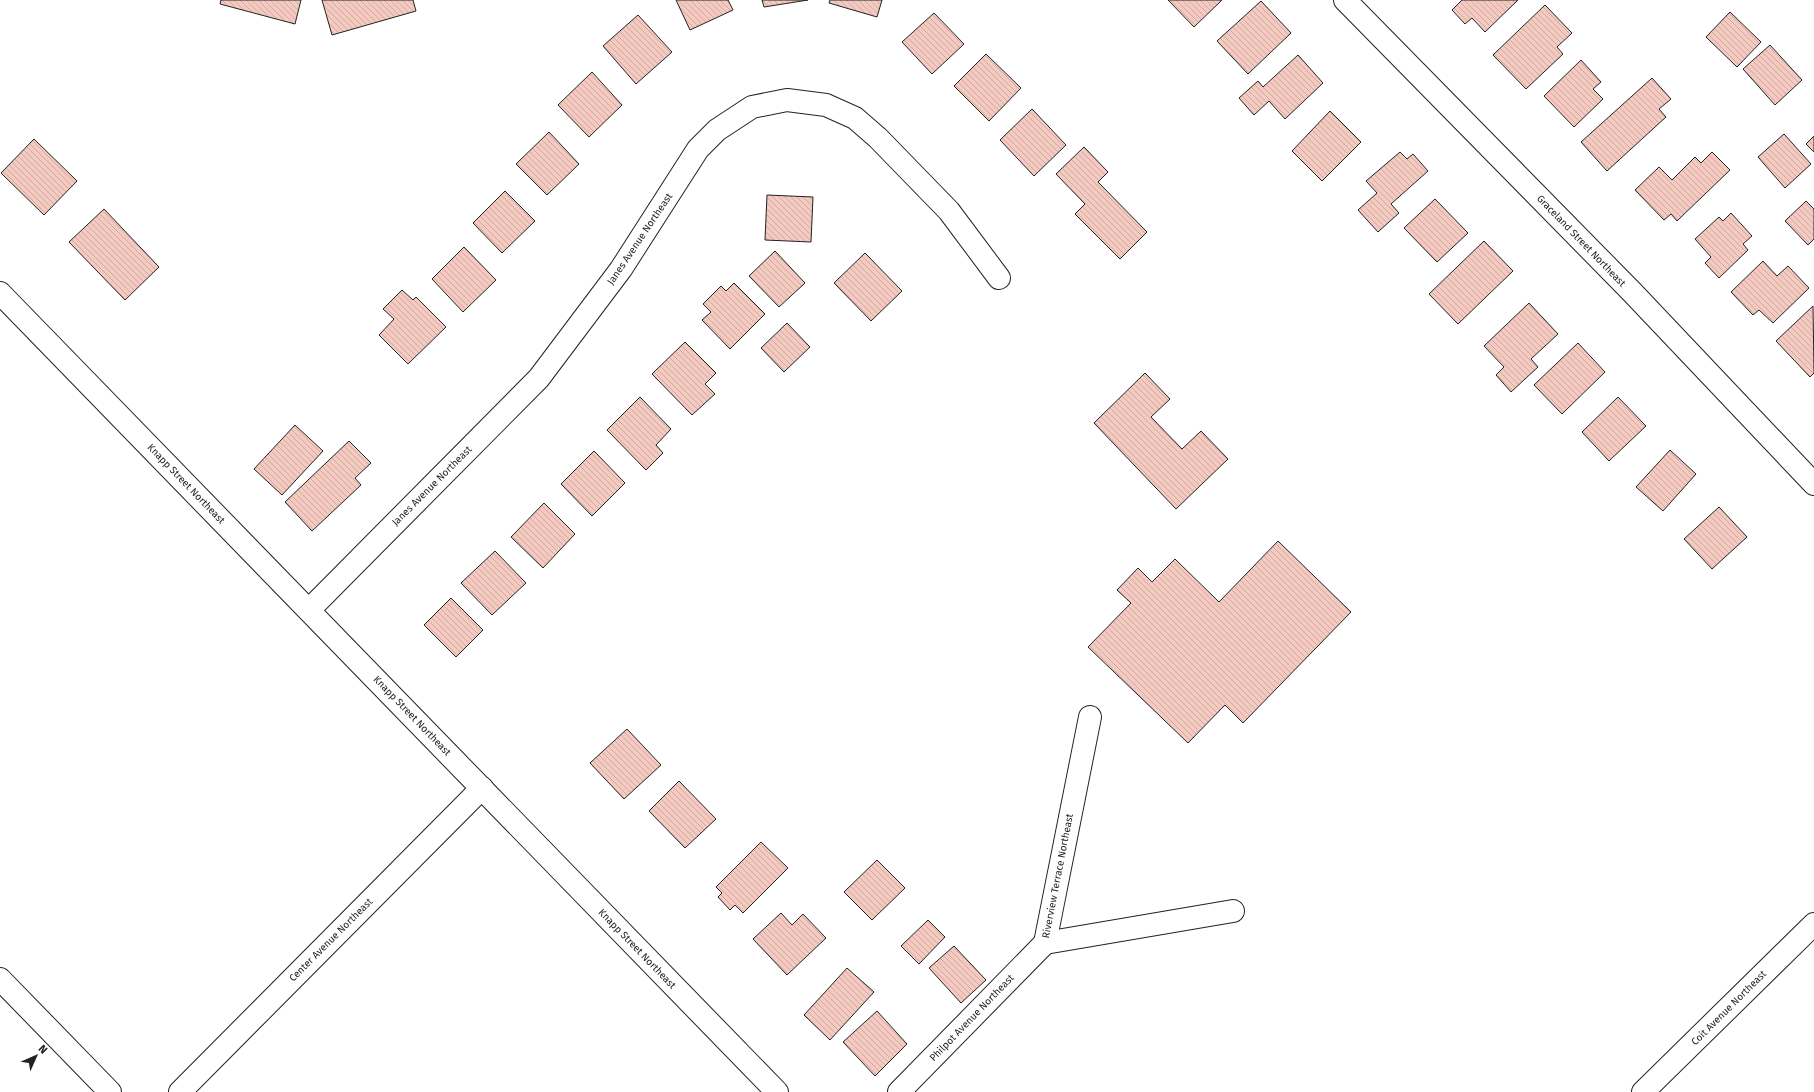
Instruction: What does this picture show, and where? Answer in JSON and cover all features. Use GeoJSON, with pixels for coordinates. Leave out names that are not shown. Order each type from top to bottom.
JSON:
{"type":"FeatureCollection","features":[{"type":"Feature","properties":{"kind":"street","name":"Graceland Street Northeast"},"geometry":{"type":"LineString","coordinates":[[1345,0],[1632,292],[1814,484]]}},
{"type":"Feature","properties":{"kind":"street","name":"Janes Avenue Northeast"},"geometry":{"type":"LineString","coordinates":[[309,610],[538,378],[622,269],[698,149],[717,130],[752,107],[787,100],[826,105],[855,118],[878,138],[949,211],[999,278]]}},
{"type":"Feature","properties":{"kind":"street","name":"Knapp Street Northeast"},"geometry":{"type":"LineString","coordinates":[[0,293],[777,1092]]}},
{"type":"Feature","properties":{"kind":"street","name":"Riverview Terrace Northeast"},"geometry":{"type":"LineString","coordinates":[[1090,717],[1045,943],[1233,911]]}},
{"type":"Feature","properties":{"kind":"street","name":"Center Avenue Northeast"},"geometry":{"type":"LineString","coordinates":[[180,1092],[482,788]]}},
{"type":"Feature","properties":{"kind":"street","name":"Coit Avenue Northeast"},"geometry":{"type":"LineString","coordinates":[[1643,1092],[1814,924]]}},
{"type":"Feature","properties":{"kind":"street","name":"Philpot Avenue Northeast"},"geometry":{"type":"LineString","coordinates":[[899,1092],[1045,943]]}},
{"type":"Feature","properties":{"kind":"street"},"geometry":{"type":"LineString","coordinates":[[0,979],[110,1092]]}},
{"type":"Feature","properties":{"kind":"building"},"geometry":{"type":"Polygon","coordinates":[[[221,0],[301,0],[295,24],[220,4],[221,0]]]}},
{"type":"Feature","properties":{"kind":"building"},"geometry":{"type":"Polygon","coordinates":[[[322,0],[413,0],[416,11],[332,35],[322,0]]]}},
{"type":"Feature","properties":{"kind":"building"},"geometry":{"type":"Polygon","coordinates":[[[676,0],[728,0],[733,10],[690,30],[676,0]]]}},
{"type":"Feature","properties":{"kind":"building"},"geometry":{"type":"Polygon","coordinates":[[[762,0],[808,0],[764,7],[762,0]]]}},
{"type":"Feature","properties":{"kind":"building"},"geometry":{"type":"Polygon","coordinates":[[[830,0],[882,0],[877,17],[829,3],[830,0]]]}},
{"type":"Feature","properties":{"kind":"building"},"geometry":{"type":"Polygon","coordinates":[[[1168,0],[1222,0],[1194,27],[1168,0]]]}},
{"type":"Feature","properties":{"kind":"building"},"geometry":{"type":"Polygon","coordinates":[[[1462,0],[1518,0],[1485,32],[1472,18],[1465,24],[1452,10],[1462,0]]]}},
{"type":"Feature","properties":{"kind":"building"},"geometry":{"type":"Polygon","coordinates":[[[1261,1],[1291,33],[1248,74],[1217,41],[1261,1]]]}},
{"type":"Feature","properties":{"kind":"building"},"geometry":{"type":"Polygon","coordinates":[[[1545,5],[1572,33],[1557,47],[1563,54],[1526,89],[1493,55],[1545,5]]]}},
{"type":"Feature","properties":{"kind":"building"},"geometry":{"type":"Polygon","coordinates":[[[1730,12],[1761,42],[1737,67],[1706,37],[1730,12]]]}},
{"type":"Feature","properties":{"kind":"building"},"geometry":{"type":"Polygon","coordinates":[[[934,13],[964,44],[932,74],[902,42],[934,13]]]}},
{"type":"Feature","properties":{"kind":"building"},"geometry":{"type":"Polygon","coordinates":[[[638,15],[672,52],[636,84],[603,46],[638,15]]]}},
{"type":"Feature","properties":{"kind":"building"},"geometry":{"type":"Polygon","coordinates":[[[1770,45],[1802,80],[1775,105],[1743,69],[1770,45]]]}},
{"type":"Feature","properties":{"kind":"building"},"geometry":{"type":"Polygon","coordinates":[[[986,54],[1021,88],[989,121],[954,86],[986,54]]]}},
{"type":"Feature","properties":{"kind":"building"},"geometry":{"type":"Polygon","coordinates":[[[1298,55],[1323,83],[1285,119],[1269,101],[1254,115],[1239,98],[1258,81],[1263,87],[1298,55]]]}},
{"type":"Feature","properties":{"kind":"building"},"geometry":{"type":"Polygon","coordinates":[[[1581,60],[1601,82],[1593,89],[1603,99],[1574,127],[1544,96],[1581,60]]]}},
{"type":"Feature","properties":{"kind":"building"},"geometry":{"type":"Polygon","coordinates":[[[592,72],[622,105],[589,137],[558,105],[592,72]]]}},
{"type":"Feature","properties":{"kind":"building"},"geometry":{"type":"Polygon","coordinates":[[[1652,78],[1671,99],[1659,109],[1666,117],[1607,171],[1581,142],[1652,78]]]}},
{"type":"Feature","properties":{"kind":"building"},"geometry":{"type":"Polygon","coordinates":[[[1032,109],[1066,145],[1034,176],[1000,140],[1032,109]]]}},
{"type":"Feature","properties":{"kind":"building"},"geometry":{"type":"Polygon","coordinates":[[[1330,111],[1361,142],[1322,181],[1292,151],[1330,111]]]}},
{"type":"Feature","properties":{"kind":"building"},"geometry":{"type":"Polygon","coordinates":[[[549,132],[579,164],[547,195],[516,164],[549,132]]]}},
{"type":"Feature","properties":{"kind":"building"},"geometry":{"type":"Polygon","coordinates":[[[1784,134],[1811,164],[1785,188],[1758,157],[1784,134]]]}},
{"type":"Feature","properties":{"kind":"building"},"geometry":{"type":"Polygon","coordinates":[[[1814,136],[1814,152],[1806,144],[1814,136]]]}},
{"type":"Feature","properties":{"kind":"building"},"geometry":{"type":"Polygon","coordinates":[[[34,139],[77,181],[44,215],[1,173],[34,139]]]}},
{"type":"Feature","properties":{"kind":"building"},"geometry":{"type":"Polygon","coordinates":[[[1084,147],[1108,172],[1098,182],[1147,232],[1120,259],[1075,214],[1085,204],[1056,174],[1084,147]]]}},
{"type":"Feature","properties":{"kind":"building"},"geometry":{"type":"Polygon","coordinates":[[[1400,152],[1407,159],[1413,154],[1428,171],[1391,204],[1399,213],[1378,232],[1358,210],[1377,193],[1366,181],[1400,152]]]}},
{"type":"Feature","properties":{"kind":"building"},"geometry":{"type":"Polygon","coordinates":[[[1712,152],[1730,170],[1677,221],[1671,214],[1664,220],[1635,190],[1659,167],[1672,180],[1695,157],[1701,163],[1712,152]]]}},
{"type":"Feature","properties":{"kind":"building"},"geometry":{"type":"Polygon","coordinates":[[[505,191],[535,221],[502,253],[473,223],[505,191]]]}},
{"type":"Feature","properties":{"kind":"building"},"geometry":{"type":"Polygon","coordinates":[[[767,195],[813,197],[811,242],[765,240],[767,195]]]}},
{"type":"Feature","properties":{"kind":"building"},"geometry":{"type":"Polygon","coordinates":[[[1435,199],[1468,233],[1437,262],[1404,228],[1435,199]]]}},
{"type":"Feature","properties":{"kind":"building"},"geometry":{"type":"Polygon","coordinates":[[[1806,201],[1814,209],[1814,239],[1808,245],[1785,221],[1806,201]]]}},
{"type":"Feature","properties":{"kind":"building"},"geometry":{"type":"Polygon","coordinates":[[[104,209],[159,267],[125,300],[69,242],[104,209]]]}},
{"type":"Feature","properties":{"kind":"building"},"geometry":{"type":"Polygon","coordinates":[[[1731,213],[1752,236],[1743,244],[1748,250],[1719,278],[1705,263],[1711,257],[1695,239],[1719,217],[1723,221],[1731,213]]]}},
{"type":"Feature","properties":{"kind":"building"},"geometry":{"type":"Polygon","coordinates":[[[1484,241],[1513,271],[1458,324],[1429,294],[1484,241]]]}},
{"type":"Feature","properties":{"kind":"building"},"geometry":{"type":"Polygon","coordinates":[[[464,247],[496,280],[463,312],[432,279],[464,247]]]}},
{"type":"Feature","properties":{"kind":"building"},"geometry":{"type":"Polygon","coordinates":[[[775,251],[805,283],[779,307],[749,276],[775,251]]]}},
{"type":"Feature","properties":{"kind":"building"},"geometry":{"type":"Polygon","coordinates":[[[865,253],[902,291],[871,321],[834,283],[865,253]]]}},
{"type":"Feature","properties":{"kind":"building"},"geometry":{"type":"Polygon","coordinates":[[[1763,261],[1777,276],[1788,266],[1809,288],[1773,323],[1759,310],[1753,315],[1731,292],[1763,261]]]}},
{"type":"Feature","properties":{"kind":"building"},"geometry":{"type":"Polygon","coordinates":[[[734,283],[765,314],[730,349],[702,320],[711,312],[703,304],[721,286],[726,291],[734,283]]]}},
{"type":"Feature","properties":{"kind":"building"},"geometry":{"type":"Polygon","coordinates":[[[402,290],[413,300],[416,297],[446,327],[408,364],[379,335],[394,319],[383,309],[402,290]]]}},
{"type":"Feature","properties":{"kind":"building"},"geometry":{"type":"Polygon","coordinates":[[[1529,303],[1558,334],[1531,359],[1538,367],[1511,392],[1496,375],[1504,367],[1484,346],[1529,303]]]}},
{"type":"Feature","properties":{"kind":"building"},"geometry":{"type":"Polygon","coordinates":[[[1813,306],[1814,373],[1810,377],[1776,341],[1813,306]]]}},
{"type":"Feature","properties":{"kind":"building"},"geometry":{"type":"Polygon","coordinates":[[[787,323],[810,347],[784,372],[761,348],[787,323]]]}},
{"type":"Feature","properties":{"kind":"building"},"geometry":{"type":"Polygon","coordinates":[[[685,342],[716,373],[705,384],[715,394],[692,415],[652,374],[685,342]]]}},
{"type":"Feature","properties":{"kind":"building"},"geometry":{"type":"Polygon","coordinates":[[[1578,343],[1605,372],[1562,414],[1534,385],[1578,343]]]}},
{"type":"Feature","properties":{"kind":"building"},"geometry":{"type":"Polygon","coordinates":[[[1145,373],[1170,399],[1151,417],[1182,449],[1201,431],[1228,459],[1176,509],[1094,423],[1145,373]]]}},
{"type":"Feature","properties":{"kind":"building"},"geometry":{"type":"Polygon","coordinates":[[[640,397],[671,429],[656,445],[663,453],[646,470],[607,430],[640,397]]]}},
{"type":"Feature","properties":{"kind":"building"},"geometry":{"type":"Polygon","coordinates":[[[1618,397],[1646,426],[1609,461],[1582,432],[1618,397]]]}},
{"type":"Feature","properties":{"kind":"building"},"geometry":{"type":"Polygon","coordinates":[[[295,425],[323,451],[282,495],[254,469],[295,425]]]}},
{"type":"Feature","properties":{"kind":"building"},"geometry":{"type":"Polygon","coordinates":[[[349,441],[371,463],[355,478],[361,485],[312,531],[285,502],[349,441]]]}},
{"type":"Feature","properties":{"kind":"building"},"geometry":{"type":"Polygon","coordinates":[[[1670,450],[1696,474],[1663,511],[1636,487],[1670,450]]]}},
{"type":"Feature","properties":{"kind":"building"},"geometry":{"type":"Polygon","coordinates":[[[594,451],[625,483],[592,516],[561,484],[594,451]]]}},
{"type":"Feature","properties":{"kind":"building"},"geometry":{"type":"Polygon","coordinates":[[[544,503],[575,534],[543,568],[511,537],[544,503]]]}},
{"type":"Feature","properties":{"kind":"building"},"geometry":{"type":"Polygon","coordinates":[[[1719,507],[1747,537],[1712,569],[1684,539],[1719,507]]]}},
{"type":"Feature","properties":{"kind":"building"},"geometry":{"type":"Polygon","coordinates":[[[1278,541],[1351,612],[1243,723],[1225,705],[1188,743],[1088,647],[1131,603],[1117,590],[1138,568],[1152,582],[1175,559],[1219,602],[1278,541]]]}},
{"type":"Feature","properties":{"kind":"building"},"geometry":{"type":"Polygon","coordinates":[[[495,551],[526,583],[492,615],[461,583],[495,551]]]}},
{"type":"Feature","properties":{"kind":"building"},"geometry":{"type":"Polygon","coordinates":[[[451,598],[483,630],[456,657],[424,625],[451,598]]]}},
{"type":"Feature","properties":{"kind":"building"},"geometry":{"type":"Polygon","coordinates":[[[627,729],[661,765],[624,799],[590,763],[627,729]]]}},
{"type":"Feature","properties":{"kind":"building"},"geometry":{"type":"Polygon","coordinates":[[[679,781],[716,819],[685,848],[649,811],[679,781]]]}},
{"type":"Feature","properties":{"kind":"building"},"geometry":{"type":"Polygon","coordinates":[[[761,842],[788,868],[743,913],[735,905],[730,910],[718,897],[722,893],[716,887],[761,842]]]}},
{"type":"Feature","properties":{"kind":"building"},"geometry":{"type":"Polygon","coordinates":[[[877,860],[905,888],[872,920],[844,892],[877,860]]]}},
{"type":"Feature","properties":{"kind":"building"},"geometry":{"type":"Polygon","coordinates":[[[781,913],[792,925],[803,914],[826,938],[787,975],[753,939],[781,913]]]}},
{"type":"Feature","properties":{"kind":"building"},"geometry":{"type":"Polygon","coordinates":[[[928,920],[945,937],[919,964],[901,946],[928,920]]]}},
{"type":"Feature","properties":{"kind":"building"},"geometry":{"type":"Polygon","coordinates":[[[954,946],[986,980],[961,1003],[929,968],[954,946]]]}},
{"type":"Feature","properties":{"kind":"building"},"geometry":{"type":"Polygon","coordinates":[[[847,968],[874,992],[830,1040],[804,1015],[847,968]]]}},
{"type":"Feature","properties":{"kind":"building"},"geometry":{"type":"Polygon","coordinates":[[[877,1011],[907,1044],[875,1076],[843,1042],[877,1011]]]}}]}
